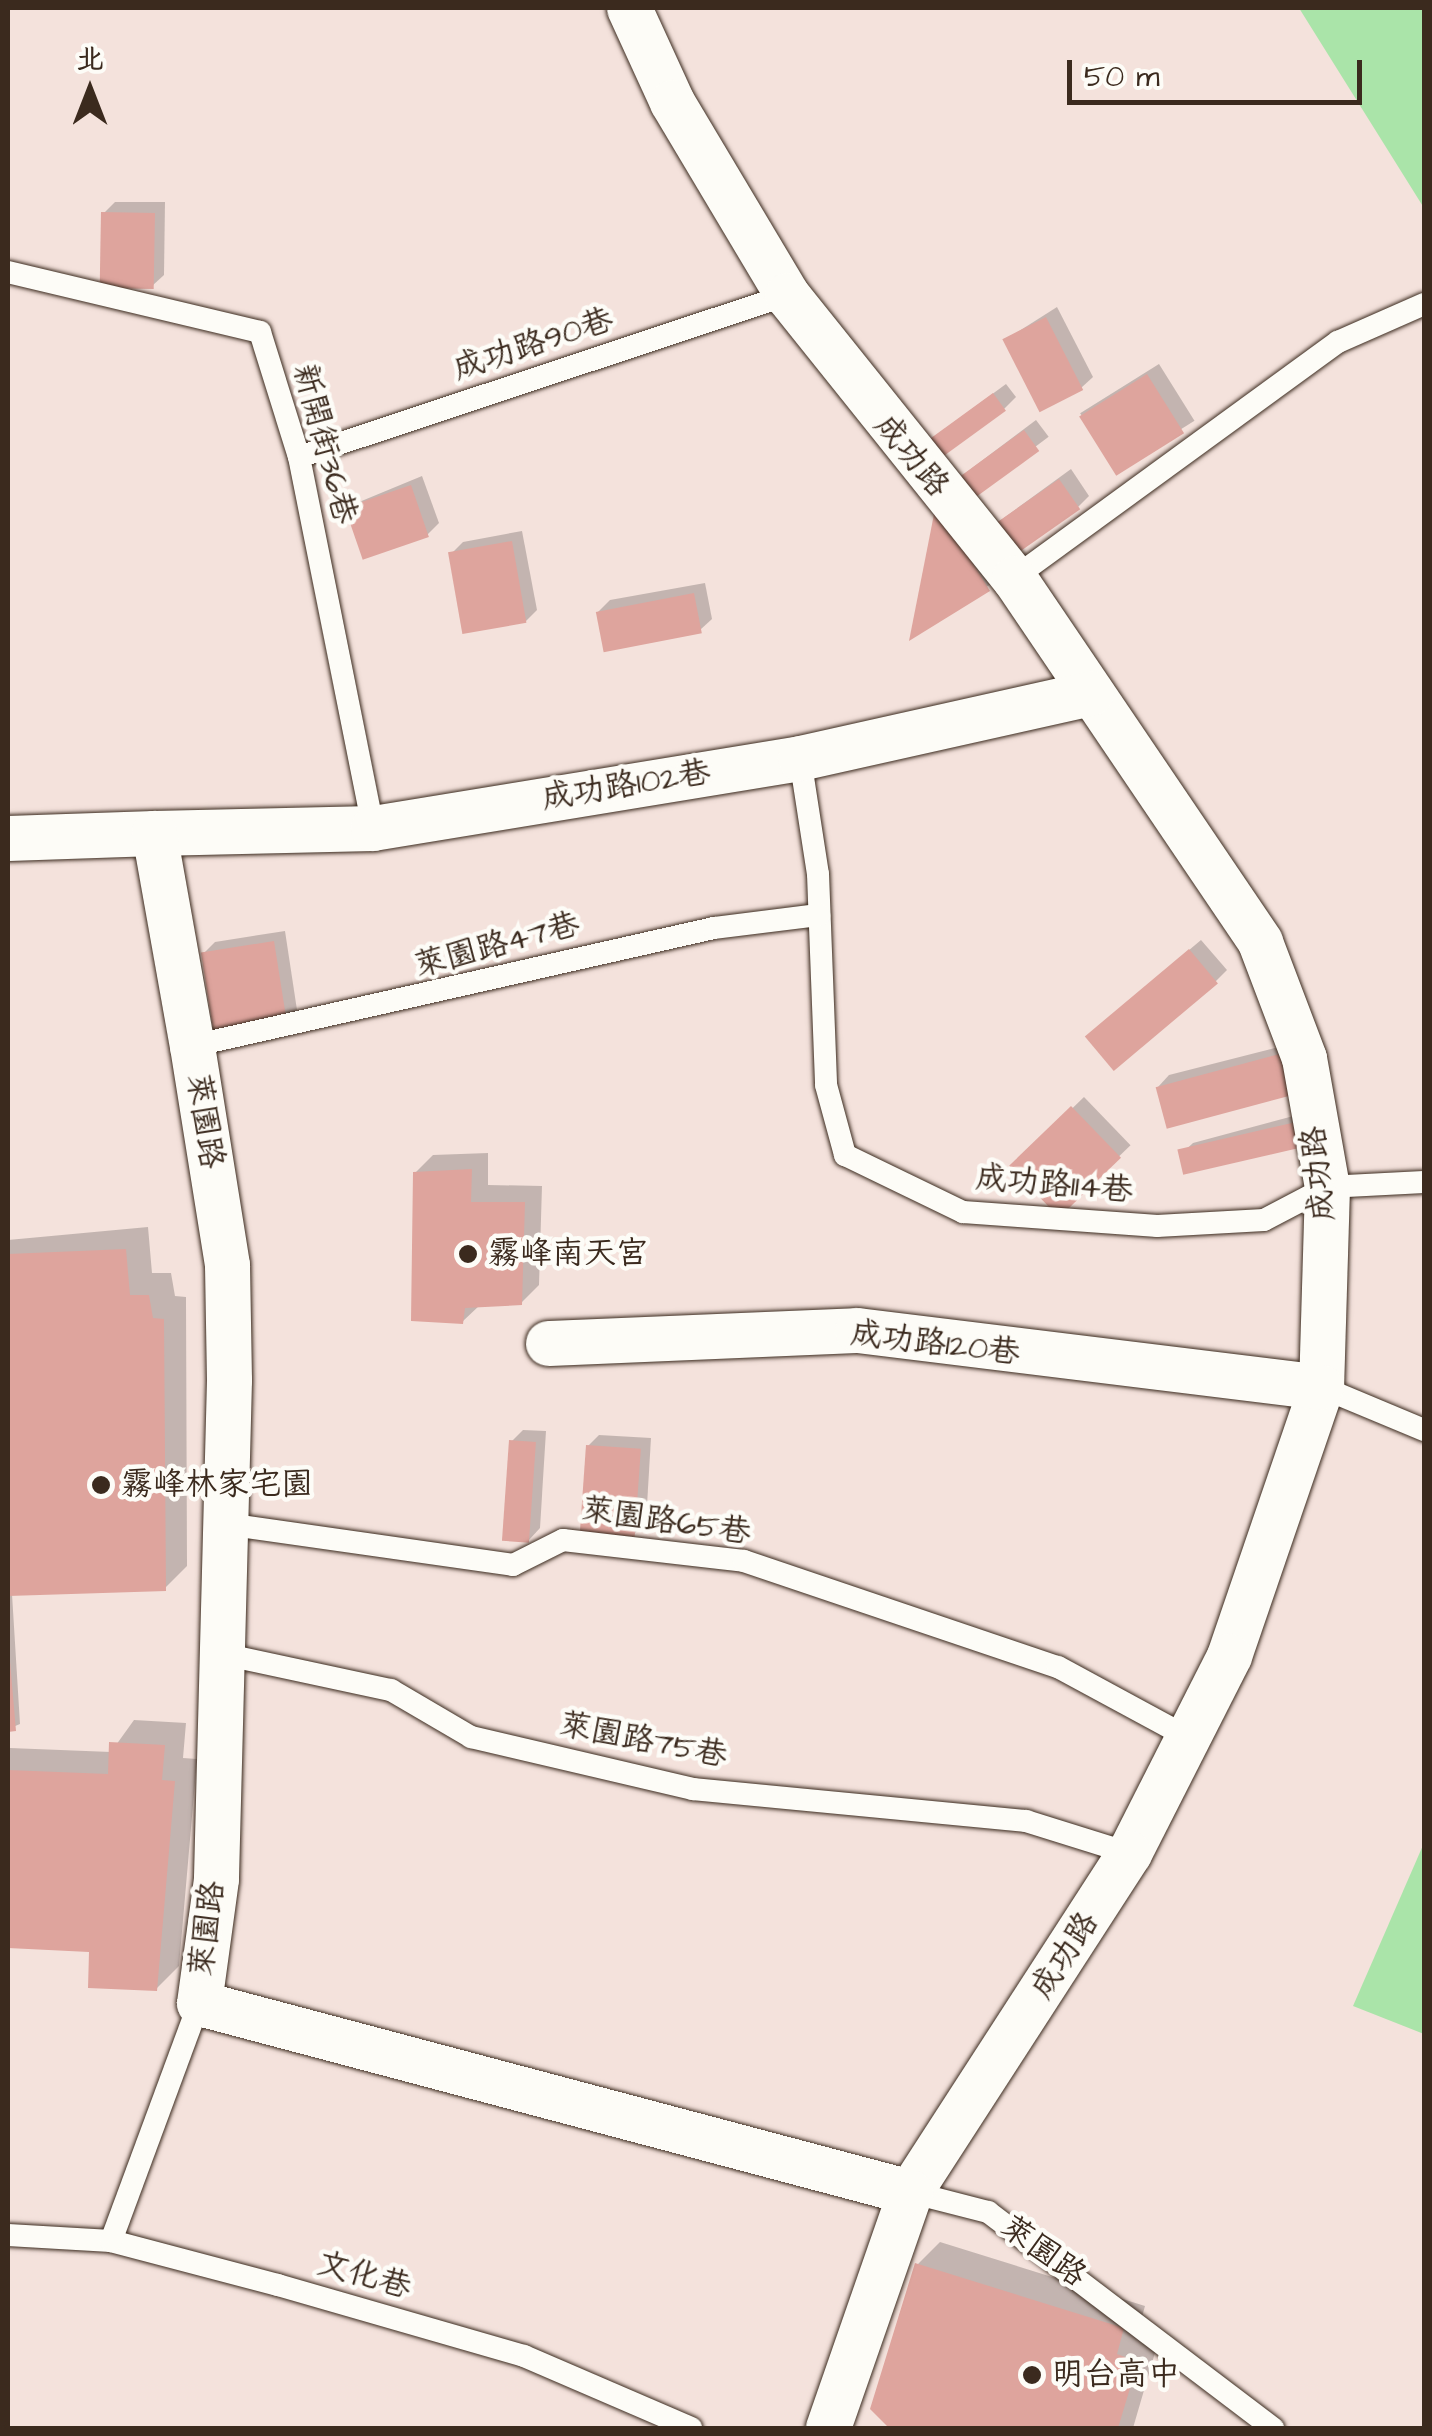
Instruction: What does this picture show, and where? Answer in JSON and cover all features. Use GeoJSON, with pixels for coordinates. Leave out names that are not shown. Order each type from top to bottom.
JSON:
{"type":"FeatureCollection","features":[{"type":"Feature","properties":{"kind":"street","name":"成功路"},"geometry":{"type":"LineString","coordinates":[[629,8],[672,102],[787,295],[1014,578],[1260,942],[1304,1058],[1327,1186],[1321,1387],[1192,1740],[1128,1853],[910,2192],[828,2428]]}},
{"type":"Feature","properties":{"kind":"street","name":"成功路102巷"},"geometry":{"type":"LineString","coordinates":[[154,833],[373,828],[800,758],[1091,693]]}},
{"type":"Feature","properties":{"kind":"street"},"geometry":{"type":"LineString","coordinates":[[8,838],[154,833]]}},
{"type":"Feature","properties":{"kind":"street","name":"萊園路"},"geometry":{"type":"LineString","coordinates":[[154,833],[227,1264],[226,1524],[218,1653],[216,1879],[199,2003],[910,2192]]}},
{"type":"Feature","properties":{"kind":"street","name":"成功路120巷"},"geometry":{"type":"LineString","coordinates":[[548,1343],[857,1330],[1321,1387]]}},
{"type":"Feature","properties":{"kind":"lane","name":"新開街36巷"},"geometry":{"type":"LineString","coordinates":[[8,272],[260,332],[299,457],[373,828]]}},
{"type":"Feature","properties":{"kind":"lane","name":"成功路90巷"},"geometry":{"type":"LineString","coordinates":[[299,457],[787,295]]}},
{"type":"Feature","properties":{"kind":"lane"},"geometry":{"type":"LineString","coordinates":[[1014,578],[1338,342],[1424,304]]}},
{"type":"Feature","properties":{"kind":"lane","name":"成功路114巷"},"geometry":{"type":"LineString","coordinates":[[800,758],[820,915],[826,1085],[845,1154],[907,1192],[963,1212],[1158,1226],[1264,1220],[1327,1186],[1424,1182]]}},
{"type":"Feature","properties":{"kind":"lane","name":"萊園路47巷"},"geometry":{"type":"LineString","coordinates":[[192,1046],[714,928],[820,915]]}},
{"type":"Feature","properties":{"kind":"lane"},"geometry":{"type":"LineString","coordinates":[[1321,1387],[1424,1430]]}},
{"type":"Feature","properties":{"kind":"lane","name":"萊園路65巷"},"geometry":{"type":"LineString","coordinates":[[226,1524],[514,1565],[563,1540],[744,1561],[1058,1667],[1192,1740]]}},
{"type":"Feature","properties":{"kind":"lane","name":"萊園路75巷"},"geometry":{"type":"LineString","coordinates":[[218,1653],[391,1690],[471,1737],[692,1789],[1026,1821],[1128,1853]]}},
{"type":"Feature","properties":{"kind":"lane"},"geometry":{"type":"LineString","coordinates":[[110,2241],[199,2003]]}},
{"type":"Feature","properties":{"kind":"lane","name":"萊園路"},"geometry":{"type":"LineString","coordinates":[[910,2192],[988,2212],[1274,2428]]}},
{"type":"Feature","properties":{"kind":"lane","name":"文化巷"},"geometry":{"type":"LineString","coordinates":[[8,2235],[110,2241],[524,2356],[690,2428]]}},
{"type":"Feature","properties":{"kind":"green space"},"geometry":{"type":"Polygon","coordinates":[[[1299,8],[1424,8],[1424,208],[1299,8]]]}},
{"type":"Feature","properties":{"kind":"green space"},"geometry":{"type":"Polygon","coordinates":[[[1424,1843],[1424,2034],[1353,2006],[1424,1843]]]}},
{"type":"Feature","properties":{"kind":"building"},"geometry":{"type":"Polygon","coordinates":[[[101,212],[155,213],[154,289],[100,288],[101,212]]]}},
{"type":"Feature","properties":{"kind":"building"},"geometry":{"type":"Polygon","coordinates":[[[1046,317],[1083,390],[1040,412],[1002,339],[1046,317]]]}},
{"type":"Feature","properties":{"kind":"building"},"geometry":{"type":"Polygon","coordinates":[[[1147,374],[1184,433],[1116,476],[1079,416],[1147,374]]]}},
{"type":"Feature","properties":{"kind":"building"},"geometry":{"type":"Polygon","coordinates":[[[993,393],[1006,411],[935,463],[922,445],[993,393]]]}},
{"type":"Feature","properties":{"kind":"building"},"geometry":{"type":"Polygon","coordinates":[[[1024,430],[1039,451],[966,505],[950,483],[1024,430]]]}},
{"type":"Feature","properties":{"kind":"building"},"geometry":{"type":"Polygon","coordinates":[[[1059,479],[1080,509],[1005,562],[984,532],[1059,479]]]}},
{"type":"Feature","properties":{"kind":"building"},"geometry":{"type":"Polygon","coordinates":[[[411,485],[429,537],[363,560],[345,508],[411,485]]]}},
{"type":"Feature","properties":{"kind":"building"},"geometry":{"type":"Polygon","coordinates":[[[936,504],[990,591],[909,641],[936,504]]]}},
{"type":"Feature","properties":{"kind":"building"},"geometry":{"type":"Polygon","coordinates":[[[512,541],[526,623],[462,634],[448,552],[512,541]]]}},
{"type":"Feature","properties":{"kind":"building"},"geometry":{"type":"Polygon","coordinates":[[[694,593],[702,633],[604,652],[596,612],[694,593]]]}},
{"type":"Feature","properties":{"kind":"building"},"geometry":{"type":"Polygon","coordinates":[[[274,941],[287,1024],[214,1036],[201,953],[274,941]]]}},
{"type":"Feature","properties":{"kind":"building"},"geometry":{"type":"Polygon","coordinates":[[[1189,949],[1218,983],[1114,1071],[1085,1036],[1189,949]]]}},
{"type":"Feature","properties":{"kind":"building"},"geometry":{"type":"Polygon","coordinates":[[[1287,1052],[1298,1094],[1167,1129],[1156,1087],[1287,1052]]]}},
{"type":"Feature","properties":{"kind":"building"},"geometry":{"type":"Polygon","coordinates":[[[1071,1106],[1121,1158],[1059,1218],[1009,1166],[1071,1106]]]}},
{"type":"Feature","properties":{"kind":"building"},"geometry":{"type":"Polygon","coordinates":[[[1305,1120],[1311,1145],[1183,1175],[1177,1149],[1305,1120]]]}},
{"type":"Feature","properties":{"kind":"building","name":"霧峰南天宮"},"geometry":{"type":"Polygon","coordinates":[[[472,1169],[471,1202],[525,1202],[522,1305],[465,1308],[463,1324],[411,1321],[413,1172],[472,1169]]]}},
{"type":"Feature","properties":{"kind":"building"},"geometry":{"type":"Polygon","coordinates":[[[126,1249],[130,1295],[149,1295],[153,1318],[164,1319],[166,1591],[8,1596],[8,1254],[126,1249]]]}},
{"type":"Feature","properties":{"kind":"building"},"geometry":{"type":"Polygon","coordinates":[[[509,1440],[536,1442],[529,1543],[502,1541],[509,1440]]]}},
{"type":"Feature","properties":{"kind":"building"},"geometry":{"type":"Polygon","coordinates":[[[586,1445],[641,1449],[635,1537],[580,1533],[586,1445]]]}},
{"type":"Feature","properties":{"kind":"building"},"geometry":{"type":"Polygon","coordinates":[[[8,1638],[16,1731],[8,1732],[8,1638]]]}},
{"type":"Feature","properties":{"kind":"building"},"geometry":{"type":"Polygon","coordinates":[[[109,1742],[165,1745],[162,1780],[175,1781],[157,1991],[88,1988],[89,1952],[8,1948],[8,1770],[108,1774],[109,1742]]]}},
{"type":"Feature","properties":{"kind":"building","name":"明台高中"},"geometry":{"type":"Polygon","coordinates":[[[915,2263],[1124,2328],[1117,2354],[1138,2362],[1118,2428],[889,2428],[870,2409],[915,2263]]]}},
{"type":"Feature","properties":{"kind":"place","name":"霧峰南天宮"},"geometry":{"type":"Point","coordinates":[468,1254]}},
{"type":"Feature","properties":{"kind":"place","name":"霧峰林家宅園"},"geometry":{"type":"Point","coordinates":[101,1485]}},
{"type":"Feature","properties":{"kind":"place","name":"明台高中"},"geometry":{"type":"Point","coordinates":[1032,2375]}}]}
